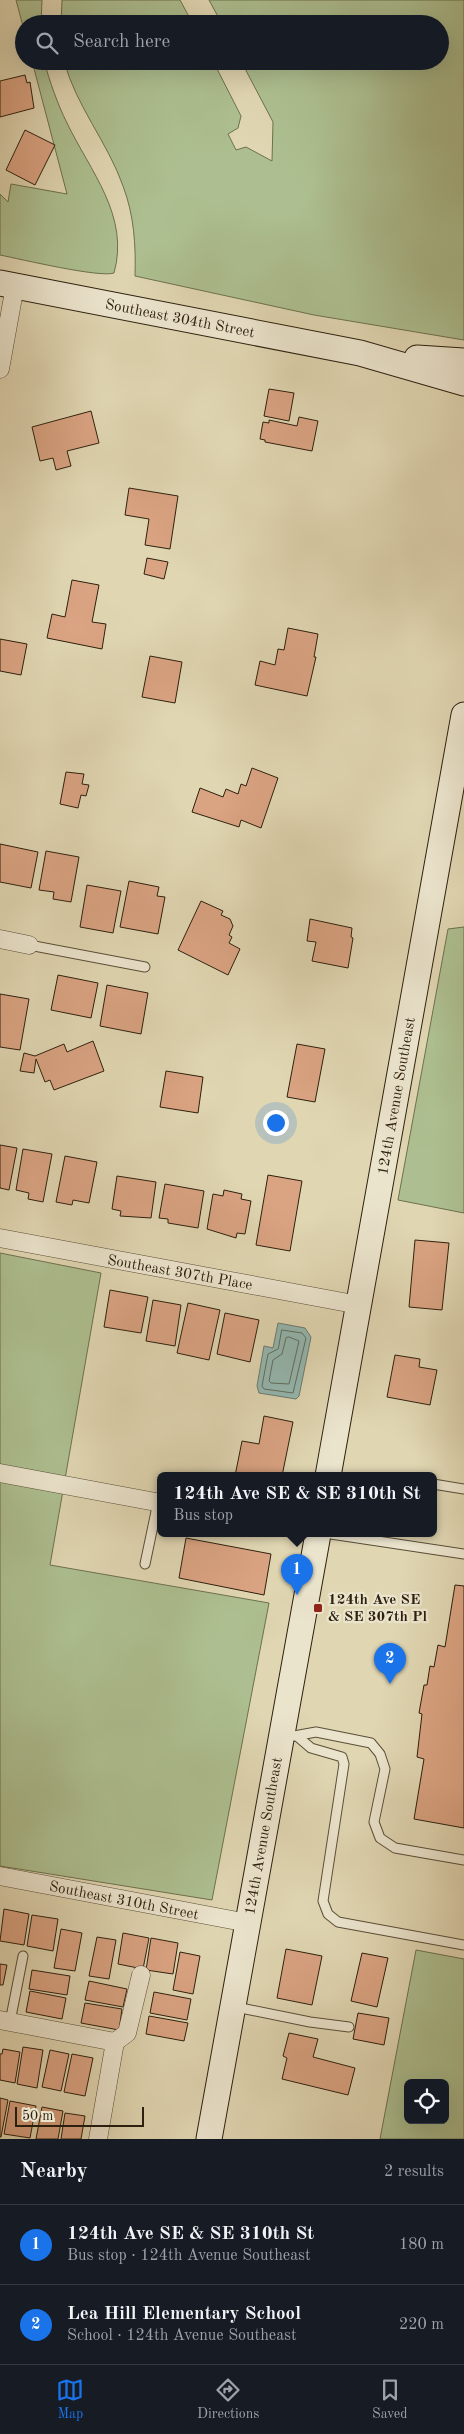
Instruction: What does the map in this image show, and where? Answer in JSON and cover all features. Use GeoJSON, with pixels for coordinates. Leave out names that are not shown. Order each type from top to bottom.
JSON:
{"type":"FeatureCollection","features":[{"type":"Feature","properties":{"kind":"street","name":"Southeast 304th Street"},"geometry":{"type":"LineString","coordinates":[[8,285],[360,353],[464,383]]}},
{"type":"Feature","properties":{"kind":"street"},"geometry":{"type":"LineString","coordinates":[[0,369],[8,285]]}},
{"type":"Feature","properties":{"kind":"street","name":"Southeast 304th Street"},"geometry":{"type":"LineString","coordinates":[[360,353],[464,362]]}},
{"type":"Feature","properties":{"kind":"street","name":"124th Avenue Southeast"},"geometry":{"type":"LineString","coordinates":[[329,1472],[464,715]]}},
{"type":"Feature","properties":{"kind":"street"},"geometry":{"type":"LineString","coordinates":[[0,939],[29,945]]}},
{"type":"Feature","properties":{"kind":"street","name":"Southeast 307th Place"},"geometry":{"type":"LineString","coordinates":[[0,1238],[359,1305]]}},
{"type":"Feature","properties":{"kind":"street"},"geometry":{"type":"LineString","coordinates":[[0,1473],[157,1502]]}},
{"type":"Feature","properties":{"kind":"street","name":"124th Avenue Southeast"},"geometry":{"type":"LineString","coordinates":[[209,2139],[248,1923],[289,1735],[318,1537]]}},
{"type":"Feature","properties":{"kind":"street","name":"Southeast 310th Street"},"geometry":{"type":"LineString","coordinates":[[0,1876],[248,1923]]}},
{"type":"Feature","properties":{"kind":"street"},"geometry":{"type":"LineString","coordinates":[[98,2139],[115,2042],[127,2033],[141,1975]]}},
{"type":"Feature","properties":{"kind":"street"},"geometry":{"type":"LineString","coordinates":[[5,2021],[115,2042]]}},
{"type":"Feature","properties":{"kind":"lane"},"geometry":{"type":"LineString","coordinates":[[29,945],[145,967]]}},
{"type":"Feature","properties":{"kind":"lane"},"geometry":{"type":"LineString","coordinates":[[437,1485],[464,1489]]}},
{"type":"Feature","properties":{"kind":"lane"},"geometry":{"type":"LineString","coordinates":[[145,1564],[157,1511]]}},
{"type":"Feature","properties":{"kind":"lane"},"geometry":{"type":"LineString","coordinates":[[380,1537],[396,1538],[464,1554]]}},
{"type":"Feature","properties":{"kind":"lane"},"geometry":{"type":"LineString","coordinates":[[289,1735],[316,1732],[371,1743],[380,1754],[385,1769],[374,1822],[380,1838],[395,1848],[464,1860]]}},
{"type":"Feature","properties":{"kind":"lane"},"geometry":{"type":"LineString","coordinates":[[289,1735],[311,1748],[342,1757],[344,1764],[323,1902],[328,1914],[338,1922],[464,1945]]}},
{"type":"Feature","properties":{"kind":"lane"},"geometry":{"type":"LineString","coordinates":[[5,2021],[23,1956]]}},
{"type":"Feature","properties":{"kind":"lane"},"geometry":{"type":"LineString","coordinates":[[233,2006],[310,2022],[349,2027]]}},
{"type":"Feature","properties":{"kind":"green space"},"geometry":{"type":"Polygon","coordinates":[[[16,0],[42,0],[41,15],[20,15],[16,0]]]}},
{"type":"Feature","properties":{"kind":"green space"},"geometry":{"type":"Polygon","coordinates":[[[62,0],[180,0],[188,15],[61,15],[62,0]]]}},
{"type":"Feature","properties":{"kind":"green space"},"geometry":{"type":"Polygon","coordinates":[[[209,0],[464,0],[464,340],[314,315],[135,276],[134,230],[127,197],[117,170],[84,109],[67,70],[218,70],[241,116],[238,128],[228,134],[236,150],[246,147],[272,161],[273,122],[246,70],[449,70],[449,15],[217,15],[209,0]]]}},
{"type":"Feature","properties":{"kind":"green space"},"geometry":{"type":"Polygon","coordinates":[[[34,70],[47,70],[63,115],[105,195],[117,232],[118,252],[114,273],[77,271],[0,255],[0,194],[8,202],[11,184],[67,194],[34,70]]]}},
{"type":"Feature","properties":{"kind":"green space"},"geometry":{"type":"Polygon","coordinates":[[[464,927],[464,1213],[398,1200],[448,929],[464,927]]]}},
{"type":"Feature","properties":{"kind":"green space"},"geometry":{"type":"Polygon","coordinates":[[[0,1253],[101,1273],[50,1565],[269,1603],[212,1900],[0,1866],[0,1253]]]}},
{"type":"Feature","properties":{"kind":"green space"},"geometry":{"type":"Polygon","coordinates":[[[416,1950],[464,1959],[464,2139],[380,2139],[416,1950]]]}},
{"type":"Feature","properties":{"kind":"water"},"geometry":{"type":"Polygon","coordinates":[[[278,1323],[305,1328],[311,1337],[299,1396],[296,1399],[259,1393],[257,1386],[264,1346],[273,1348],[278,1323]]]}},
{"type":"Feature","properties":{"kind":"building"},"geometry":{"type":"Polygon","coordinates":[[[25,75],[27,83],[30,82],[34,108],[0,117],[0,81],[25,75]]]}},
{"type":"Feature","properties":{"kind":"building"},"geometry":{"type":"Polygon","coordinates":[[[25,130],[55,145],[35,185],[6,170],[25,130]]]}},
{"type":"Feature","properties":{"kind":"building"},"geometry":{"type":"Polygon","coordinates":[[[269,389],[294,393],[289,421],[264,416],[269,389]]]}},
{"type":"Feature","properties":{"kind":"building"},"geometry":{"type":"Polygon","coordinates":[[[91,411],[99,443],[67,451],[71,466],[56,470],[53,458],[40,461],[32,427],[91,411]]]}},
{"type":"Feature","properties":{"kind":"building"},"geometry":{"type":"Polygon","coordinates":[[[299,417],[318,421],[312,451],[265,442],[265,440],[260,439],[263,422],[269,423],[269,420],[297,426],[299,417]]]}},
{"type":"Feature","properties":{"kind":"building"},"geometry":{"type":"Polygon","coordinates":[[[129,488],[178,496],[170,549],[145,545],[149,519],[125,515],[129,488]]]}},
{"type":"Feature","properties":{"kind":"building"},"geometry":{"type":"Polygon","coordinates":[[[147,558],[168,562],[164,579],[144,574],[147,558]]]}},
{"type":"Feature","properties":{"kind":"building"},"geometry":{"type":"Polygon","coordinates":[[[72,580],[99,585],[92,622],[106,624],[102,649],[47,638],[52,614],[65,617],[72,580]]]}},
{"type":"Feature","properties":{"kind":"building"},"geometry":{"type":"Polygon","coordinates":[[[288,628],[318,634],[314,657],[316,657],[307,696],[255,685],[260,661],[275,665],[278,649],[284,650],[288,628]]]}},
{"type":"Feature","properties":{"kind":"building"},"geometry":{"type":"Polygon","coordinates":[[[0,639],[27,644],[21,675],[0,671],[0,639]]]}},
{"type":"Feature","properties":{"kind":"building"},"geometry":{"type":"Polygon","coordinates":[[[150,656],[182,662],[175,703],[142,697],[150,656]]]}},
{"type":"Feature","properties":{"kind":"building"},"geometry":{"type":"Polygon","coordinates":[[[252,768],[278,778],[261,828],[241,820],[239,827],[192,812],[200,788],[223,797],[226,789],[238,794],[241,784],[246,786],[252,768]]]}},
{"type":"Feature","properties":{"kind":"building"},"geometry":{"type":"Polygon","coordinates":[[[66,772],[84,774],[82,784],[89,785],[86,796],[81,795],[78,808],[60,804],[66,772]]]}},
{"type":"Feature","properties":{"kind":"building"},"geometry":{"type":"Polygon","coordinates":[[[0,844],[38,852],[31,888],[0,882],[0,844]]]}},
{"type":"Feature","properties":{"kind":"building"},"geometry":{"type":"Polygon","coordinates":[[[46,851],[79,857],[71,902],[53,899],[54,892],[39,890],[46,851]]]}},
{"type":"Feature","properties":{"kind":"building"},"geometry":{"type":"Polygon","coordinates":[[[129,881],[159,887],[157,896],[165,897],[158,934],[120,927],[129,881]]]}},
{"type":"Feature","properties":{"kind":"building"},"geometry":{"type":"Polygon","coordinates":[[[87,885],[121,891],[113,933],[80,927],[87,885]]]}},
{"type":"Feature","properties":{"kind":"building"},"geometry":{"type":"Polygon","coordinates":[[[201,901],[223,911],[221,915],[230,919],[233,926],[229,935],[232,937],[229,943],[240,949],[228,975],[178,950],[201,901]]]}},
{"type":"Feature","properties":{"kind":"building"},"geometry":{"type":"Polygon","coordinates":[[[310,919],[352,928],[351,937],[353,938],[348,968],[312,961],[316,942],[307,941],[310,919]]]}},
{"type":"Feature","properties":{"kind":"building"},"geometry":{"type":"Polygon","coordinates":[[[58,975],[98,983],[91,1018],[51,1010],[58,975]]]}},
{"type":"Feature","properties":{"kind":"building"},"geometry":{"type":"Polygon","coordinates":[[[107,985],[148,993],[141,1034],[100,1026],[107,985]]]}},
{"type":"Feature","properties":{"kind":"building"},"geometry":{"type":"Polygon","coordinates":[[[0,994],[29,999],[20,1050],[0,1047],[0,994]]]}},
{"type":"Feature","properties":{"kind":"building"},"geometry":{"type":"Polygon","coordinates":[[[93,1041],[104,1071],[54,1090],[50,1080],[45,1082],[36,1059],[34,1073],[20,1071],[24,1053],[35,1056],[64,1044],[67,1052],[93,1041]]]}},
{"type":"Feature","properties":{"kind":"building"},"geometry":{"type":"Polygon","coordinates":[[[297,1044],[325,1049],[315,1102],[287,1097],[297,1044]]]}},
{"type":"Feature","properties":{"kind":"building"},"geometry":{"type":"Polygon","coordinates":[[[166,1071],[203,1077],[198,1113],[160,1107],[166,1071]]]}},
{"type":"Feature","properties":{"kind":"building"},"geometry":{"type":"Polygon","coordinates":[[[0,1145],[17,1148],[9,1190],[0,1188],[0,1145]]]}},
{"type":"Feature","properties":{"kind":"building"},"geometry":{"type":"Polygon","coordinates":[[[23,1149],[52,1154],[43,1202],[28,1199],[29,1193],[16,1190],[23,1149]]]}},
{"type":"Feature","properties":{"kind":"building"},"geometry":{"type":"Polygon","coordinates":[[[65,1156],[97,1162],[89,1203],[73,1200],[72,1205],[56,1202],[65,1156]]]}},
{"type":"Feature","properties":{"kind":"building"},"geometry":{"type":"Polygon","coordinates":[[[268,1175],[302,1181],[290,1251],[256,1245],[268,1175]]]}},
{"type":"Feature","properties":{"kind":"building"},"geometry":{"type":"Polygon","coordinates":[[[117,1176],[156,1182],[151,1218],[120,1216],[121,1211],[112,1209],[117,1176]]]}},
{"type":"Feature","properties":{"kind":"building"},"geometry":{"type":"Polygon","coordinates":[[[165,1184],[204,1191],[198,1228],[168,1223],[168,1219],[159,1218],[165,1184]]]}},
{"type":"Feature","properties":{"kind":"building"},"geometry":{"type":"Polygon","coordinates":[[[224,1190],[242,1194],[241,1199],[251,1201],[245,1234],[237,1233],[236,1238],[207,1229],[213,1194],[223,1196],[224,1190]]]}},
{"type":"Feature","properties":{"kind":"building"},"geometry":{"type":"Polygon","coordinates":[[[415,1240],[449,1243],[442,1310],[409,1307],[415,1240]]]}},
{"type":"Feature","properties":{"kind":"building"},"geometry":{"type":"Polygon","coordinates":[[[110,1290],[148,1297],[141,1333],[104,1327],[110,1290]]]}},
{"type":"Feature","properties":{"kind":"building"},"geometry":{"type":"Polygon","coordinates":[[[153,1300],[181,1305],[175,1346],[146,1341],[153,1300]]]}},
{"type":"Feature","properties":{"kind":"building"},"geometry":{"type":"Polygon","coordinates":[[[188,1303],[220,1310],[209,1360],[177,1353],[188,1303]]]}},
{"type":"Feature","properties":{"kind":"building"},"geometry":{"type":"Polygon","coordinates":[[[225,1313],[259,1320],[250,1362],[217,1354],[225,1313]]]}},
{"type":"Feature","properties":{"kind":"building"},"geometry":{"type":"Polygon","coordinates":[[[395,1355],[420,1359],[419,1367],[437,1370],[430,1405],[387,1397],[395,1355]]]}},
{"type":"Feature","properties":{"kind":"building"},"geometry":{"type":"Polygon","coordinates":[[[264,1416],[293,1422],[283,1472],[236,1472],[242,1441],[259,1444],[264,1416]]]}},
{"type":"Feature","properties":{"kind":"building"},"geometry":{"type":"Polygon","coordinates":[[[186,1538],[271,1554],[264,1595],[179,1578],[186,1538]]]}},
{"type":"Feature","properties":{"kind":"building"},"geometry":{"type":"Polygon","coordinates":[[[455,1585],[464,1586],[464,1828],[414,1819],[424,1759],[417,1757],[422,1714],[419,1713],[424,1685],[427,1685],[430,1666],[434,1667],[438,1645],[445,1647],[455,1585]]]}},
{"type":"Feature","properties":{"kind":"building"},"geometry":{"type":"Polygon","coordinates":[[[4,1909],[29,1914],[24,1945],[0,1941],[4,1909]]]}},
{"type":"Feature","properties":{"kind":"building"},"geometry":{"type":"Polygon","coordinates":[[[32,1915],[58,1919],[53,1951],[27,1946],[32,1915]]]}},
{"type":"Feature","properties":{"kind":"building"},"geometry":{"type":"Polygon","coordinates":[[[61,1929],[82,1933],[75,1971],[54,1968],[61,1929]]]}},
{"type":"Feature","properties":{"kind":"building"},"geometry":{"type":"Polygon","coordinates":[[[123,1933],[149,1938],[143,1969],[118,1964],[123,1933]]]}},
{"type":"Feature","properties":{"kind":"building"},"geometry":{"type":"Polygon","coordinates":[[[97,1937],[116,1940],[109,1979],[89,1976],[97,1937]]]}},
{"type":"Feature","properties":{"kind":"building"},"geometry":{"type":"Polygon","coordinates":[[[151,1938],[178,1943],[173,1974],[146,1970],[151,1938]]]}},
{"type":"Feature","properties":{"kind":"building"},"geometry":{"type":"Polygon","coordinates":[[[286,1949],[322,1956],[312,2005],[277,1998],[286,1949]]]}},
{"type":"Feature","properties":{"kind":"building"},"geometry":{"type":"Polygon","coordinates":[[[180,1952],[200,1956],[193,1994],[173,1990],[180,1952]]]}},
{"type":"Feature","properties":{"kind":"building"},"geometry":{"type":"Polygon","coordinates":[[[362,1953],[388,1958],[377,2007],[351,2001],[362,1953]]]}},
{"type":"Feature","properties":{"kind":"building"},"geometry":{"type":"Polygon","coordinates":[[[0,1964],[7,1965],[3,1985],[0,1985],[0,1964]]]}},
{"type":"Feature","properties":{"kind":"building"},"geometry":{"type":"Polygon","coordinates":[[[32,1970],[70,1976],[67,1995],[29,1989],[32,1970]]]}},
{"type":"Feature","properties":{"kind":"building"},"geometry":{"type":"Polygon","coordinates":[[[89,1981],[127,1989],[123,2007],[85,2000],[89,1981]]]}},
{"type":"Feature","properties":{"kind":"building"},"geometry":{"type":"Polygon","coordinates":[[[30,1991],[66,1998],[62,2019],[26,2012],[30,1991]]]}},
{"type":"Feature","properties":{"kind":"building"},"geometry":{"type":"Polygon","coordinates":[[[154,1992],[191,1999],[187,2020],[150,2013],[154,1992]]]}},
{"type":"Feature","properties":{"kind":"building"},"geometry":{"type":"Polygon","coordinates":[[[85,2003],[122,2009],[119,2030],[81,2023],[85,2003]]]}},
{"type":"Feature","properties":{"kind":"building"},"geometry":{"type":"Polygon","coordinates":[[[358,2013],[389,2018],[384,2045],[353,2039],[358,2013]]]}},
{"type":"Feature","properties":{"kind":"building"},"geometry":{"type":"Polygon","coordinates":[[[149,2016],[188,2023],[184,2041],[146,2034],[149,2016]]]}},
{"type":"Feature","properties":{"kind":"building"},"geometry":{"type":"Polygon","coordinates":[[[289,2033],[318,2039],[313,2057],[355,2068],[348,2095],[282,2079],[287,2058],[283,2056],[289,2033]]]}},
{"type":"Feature","properties":{"kind":"building"},"geometry":{"type":"Polygon","coordinates":[[[23,2047],[43,2050],[37,2088],[17,2084],[23,2047]]]}},
{"type":"Feature","properties":{"kind":"building"},"geometry":{"type":"Polygon","coordinates":[[[3,2049],[20,2052],[15,2083],[0,2080],[0,2054],[2,2054],[3,2049]]]}},
{"type":"Feature","properties":{"kind":"building"},"geometry":{"type":"Polygon","coordinates":[[[50,2050],[69,2054],[61,2091],[42,2087],[50,2050]]]}},
{"type":"Feature","properties":{"kind":"building"},"geometry":{"type":"Polygon","coordinates":[[[72,2054],[93,2058],[85,2096],[64,2092],[72,2054]]]}},
{"type":"Feature","properties":{"kind":"building"},"geometry":{"type":"Polygon","coordinates":[[[0,2098],[8,2100],[1,2137],[0,2137],[0,2098]]]}},
{"type":"Feature","properties":{"kind":"building"},"geometry":{"type":"Polygon","coordinates":[[[10,2101],[36,2106],[30,2138],[4,2134],[10,2101]]]}},
{"type":"Feature","properties":{"kind":"building"},"geometry":{"type":"Polygon","coordinates":[[[42,2107],[63,2111],[58,2139],[36,2139],[42,2107]]]}},
{"type":"Feature","properties":{"kind":"building"},"geometry":{"type":"Polygon","coordinates":[[[65,2113],[85,2116],[81,2139],[61,2139],[65,2113]]]}},
{"type":"Feature","properties":{"kind":"place","name":"124th Ave SE & SE 310th St"},"geometry":{"type":"Point","coordinates":[297,1595]}},
{"type":"Feature","properties":{"kind":"place","name":"124th Ave SE & SE 307th Pl"},"geometry":{"type":"Point","coordinates":[318,1608]}},
{"type":"Feature","properties":{"kind":"place","name":"Lea Hill Elementary School"},"geometry":{"type":"Point","coordinates":[390,1684]}}]}
